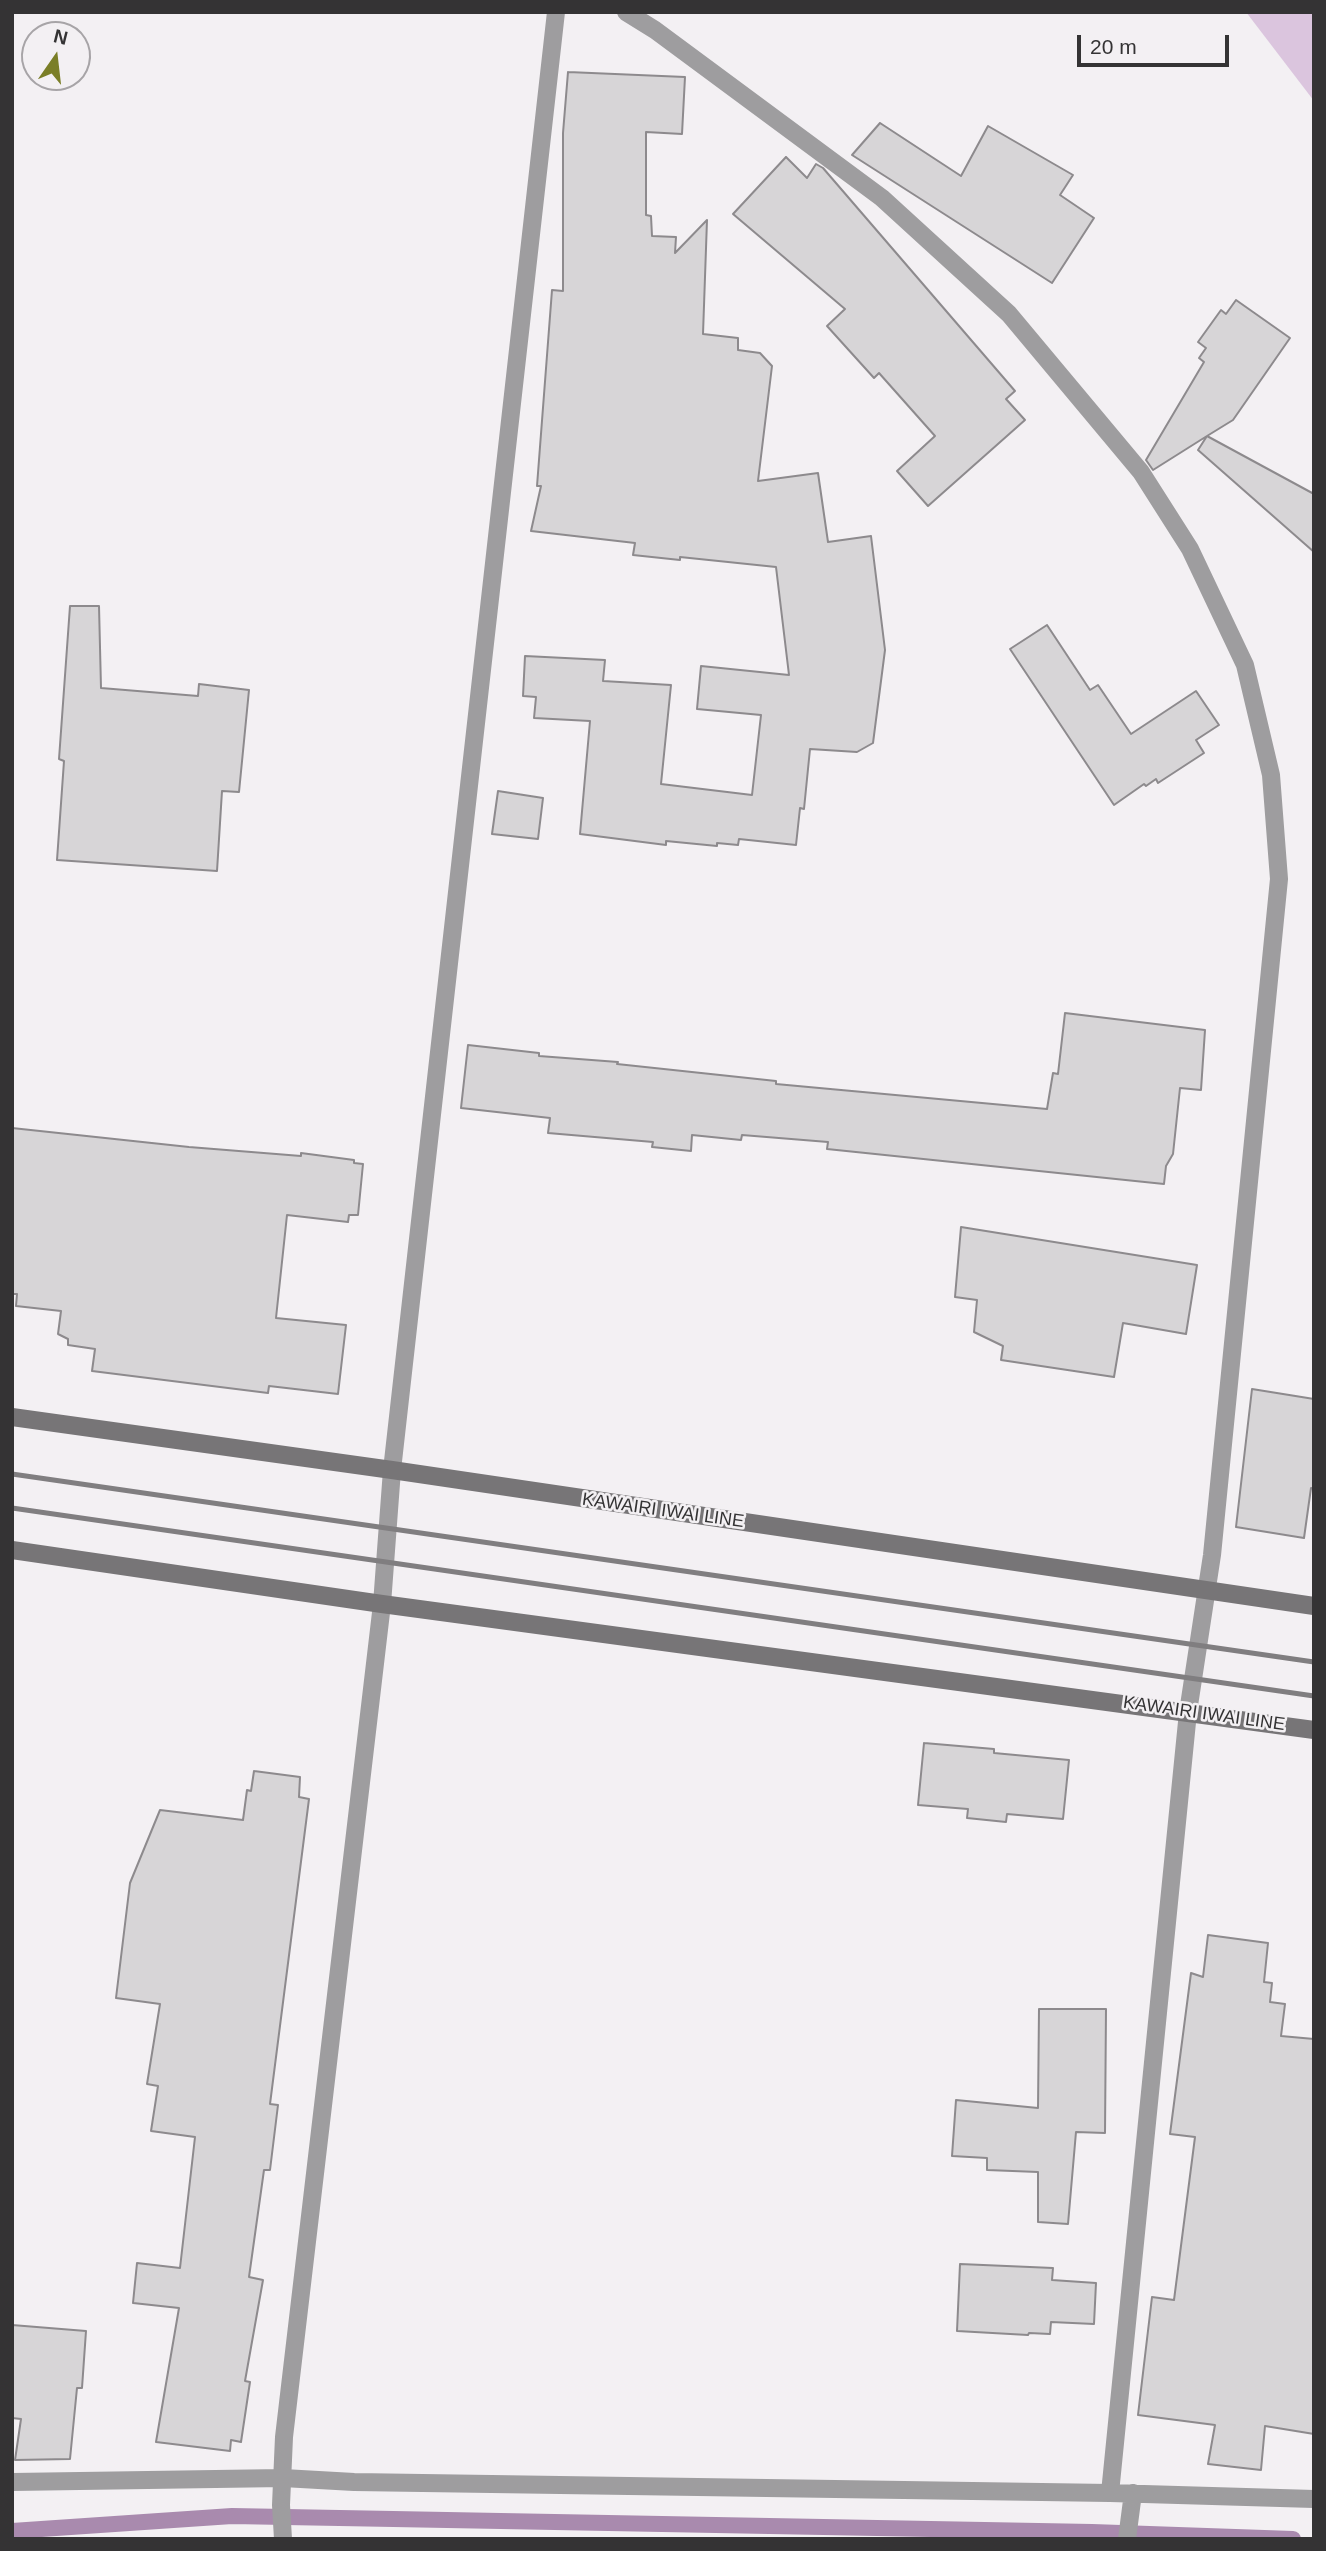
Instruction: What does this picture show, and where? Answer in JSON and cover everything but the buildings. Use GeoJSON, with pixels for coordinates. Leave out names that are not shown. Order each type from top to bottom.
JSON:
{"type":"FeatureCollection","features":[{"type":"Feature","properties":{"kind":"main road","name":"KAWAIRI IWAI LINE"},"geometry":{"type":"LineString","coordinates":[[12,1417],[1314,1606]]}},
{"type":"Feature","properties":{"kind":"main road","name":"KAWAIRI IWAI LINE"},"geometry":{"type":"LineString","coordinates":[[12,1550],[382,1604],[1314,1730]]}},
{"type":"Feature","properties":{"kind":"street"},"geometry":{"type":"LineString","coordinates":[[283,2535],[281,2505],[284,2437],[382,1604],[392,1471],[556,12]]}},
{"type":"Feature","properties":{"kind":"street"},"geometry":{"type":"LineString","coordinates":[[626,12],[655,30],[882,198],[1009,314],[1141,472],[1190,549],[1245,665],[1271,775],[1279,879],[1208,1591],[1188,1712],[1110,2493]]}},
{"type":"Feature","properties":{"kind":"street"},"geometry":{"type":"LineString","coordinates":[[12,2482],[283,2478],[354,2482],[1133,2493],[1314,2499]]}},
{"type":"Feature","properties":{"kind":"street"},"geometry":{"type":"LineString","coordinates":[[1127,2539],[1133,2493]]}},
{"type":"Feature","properties":{"kind":"shaded area"},"geometry":{"type":"Polygon","coordinates":[[[1246,12],[1314,12],[1314,101],[1246,12]]]}},
{"type":"Feature","properties":{"kind":"waterway"},"geometry":{"type":"LineString","coordinates":[[12,2531],[232,2516],[1092,2532],[1293,2539]]}},
{"type":"Feature","properties":{"kind":"railway"},"geometry":{"type":"LineString","coordinates":[[12,1474],[1314,1662]]}},
{"type":"Feature","properties":{"kind":"railway"},"geometry":{"type":"LineString","coordinates":[[12,1508],[1314,1696]]}}]}
